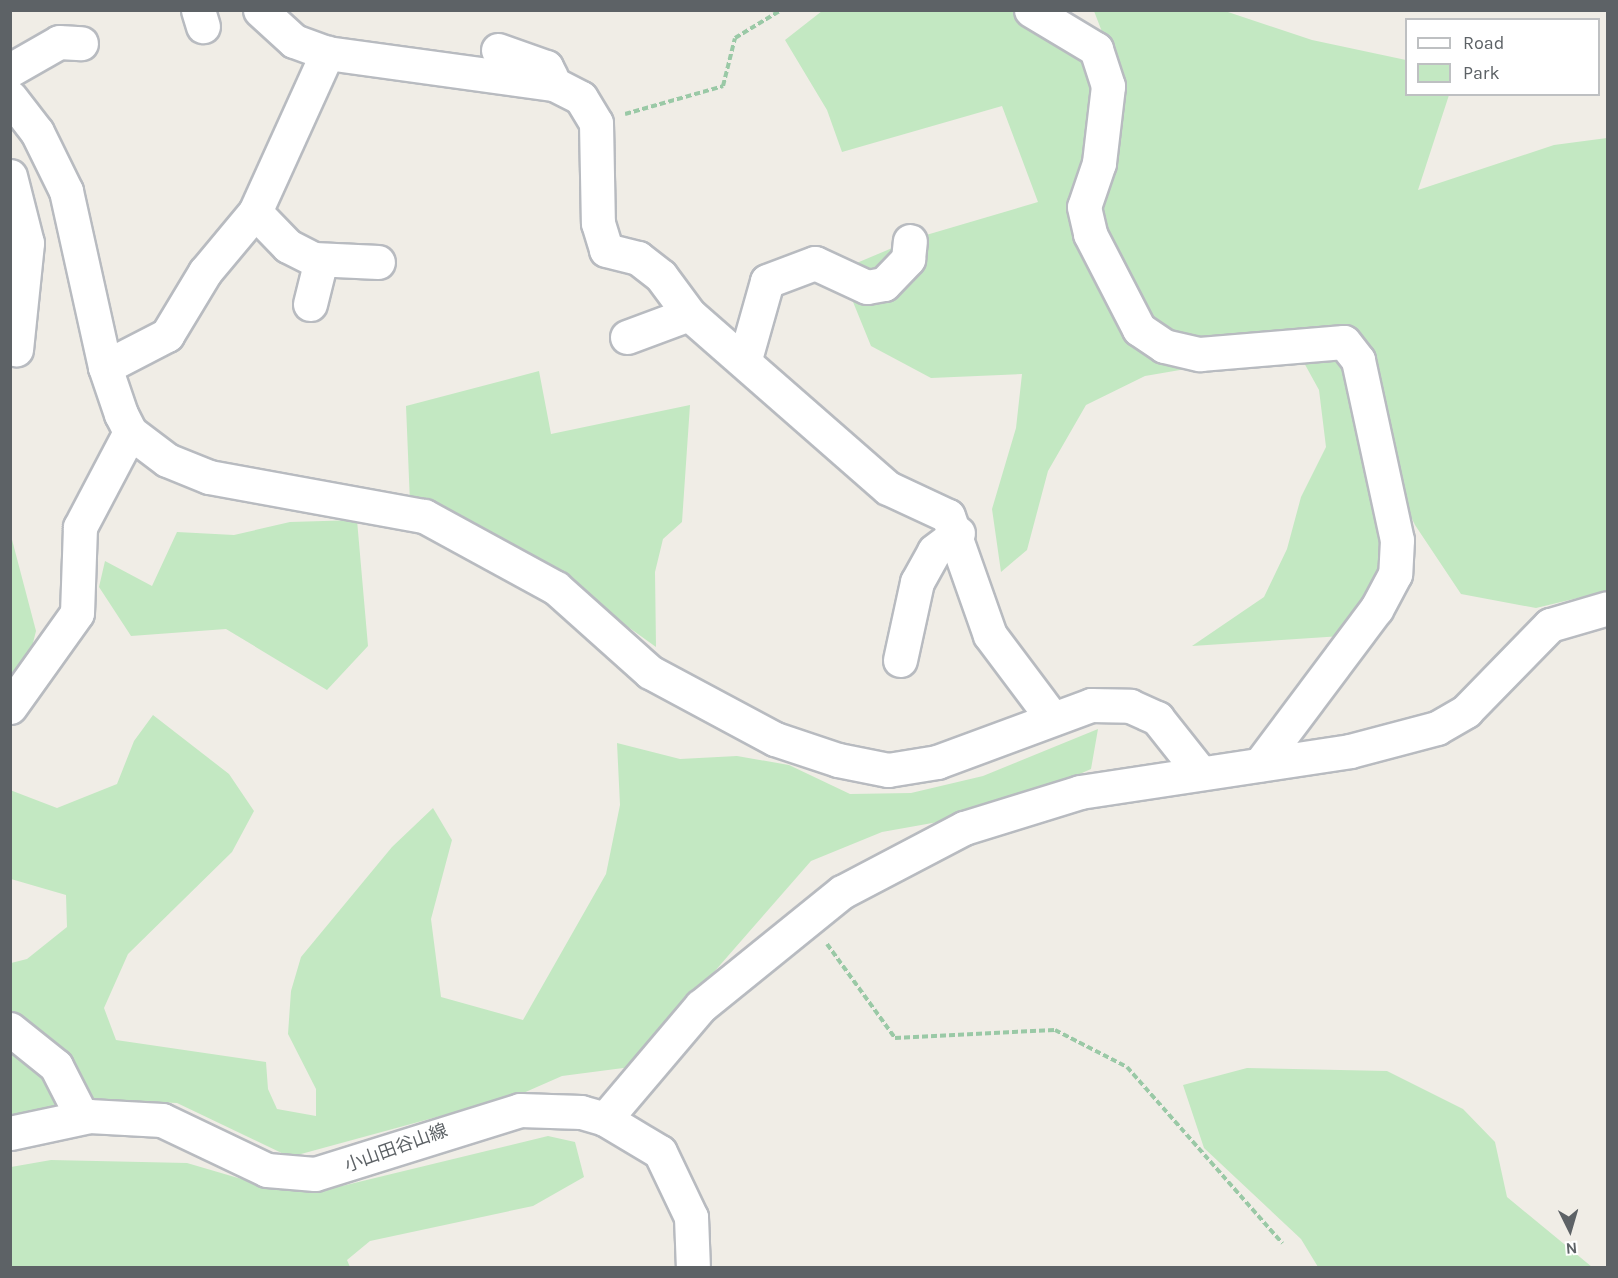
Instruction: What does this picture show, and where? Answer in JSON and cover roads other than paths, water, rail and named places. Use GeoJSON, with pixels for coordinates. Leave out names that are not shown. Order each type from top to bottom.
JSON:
{"type":"FeatureCollection","features":[{"type":"Feature","properties":{"kind":"street"},"geometry":{"type":"LineString","coordinates":[[260,10],[294,41],[327,53],[554,84],[581,98],[596,123],[598,223],[606,250],[638,258],[661,276],[689,314],[745,359],[888,488],[948,516],[958,533],[990,635],[1052,718]]}},
{"type":"Feature","properties":{"kind":"street"},"geometry":{"type":"LineString","coordinates":[[1031,10],[1096,49],[1108,86],[1099,163],[1084,207],[1090,234],[1139,329],[1164,345],[1200,354],[1344,342],[1358,360],[1396,540],[1395,574],[1376,609],[1260,764]]}},
{"type":"Feature","properties":{"kind":"street"},"geometry":{"type":"LineString","coordinates":[[10,70],[59,42],[81,43]]}},
{"type":"Feature","properties":{"kind":"street"},"geometry":{"type":"LineString","coordinates":[[498,50],[546,67],[554,84]]}},
{"type":"Feature","properties":{"kind":"street"},"geometry":{"type":"LineString","coordinates":[[105,367],[167,335],[205,272],[255,212],[327,53]]}},
{"type":"Feature","properties":{"kind":"street"},"geometry":{"type":"LineString","coordinates":[[10,97],[38,132],[66,191],[105,367],[130,432],[167,460],[209,477],[424,516],[556,588],[650,672],[775,739],[838,760],[888,770],[937,762],[1091,705],[1130,706],[1158,718],[1199,771]]}},
{"type":"Feature","properties":{"kind":"street"},"geometry":{"type":"LineString","coordinates":[[10,176],[27,243],[15,348]]}},
{"type":"Feature","properties":{"kind":"street"},"geometry":{"type":"LineString","coordinates":[[255,212],[288,246],[321,260],[378,262]]}},
{"type":"Feature","properties":{"kind":"street"},"geometry":{"type":"LineString","coordinates":[[745,359],[767,281],[815,263],[867,287],[884,284],[908,259],[910,241]]}},
{"type":"Feature","properties":{"kind":"street"},"geometry":{"type":"LineString","coordinates":[[310,304],[321,260]]}},
{"type":"Feature","properties":{"kind":"street"},"geometry":{"type":"LineString","coordinates":[[627,337],[689,314]]}},
{"type":"Feature","properties":{"kind":"street"},"geometry":{"type":"LineString","coordinates":[[10,707],[77,613],[80,527],[130,432]]}},
{"type":"Feature","properties":{"kind":"street"},"geometry":{"type":"LineString","coordinates":[[900,660],[917,582],[934,551],[958,533]]}},
{"type":"Feature","properties":{"kind":"street"},"geometry":{"type":"LineString","coordinates":[[605,1119],[701,1006],[842,892],[964,828],[1080,792],[1199,771],[1350,751],[1437,728],[1466,711],[1550,625],[1608,608]]}},
{"type":"Feature","properties":{"kind":"street"},"geometry":{"type":"LineString","coordinates":[[10,1029],[56,1066],[82,1117]]}},
{"type":"Feature","properties":{"kind":"street","name":"小山田谷山線"},"geometry":{"type":"LineString","coordinates":[[10,1133],[82,1117],[162,1120],[267,1170],[297,1174],[336,1170],[448,1128],[520,1110],[605,1119],[647,1141],[674,1174],[691,1217],[693,1268]]}}]}
